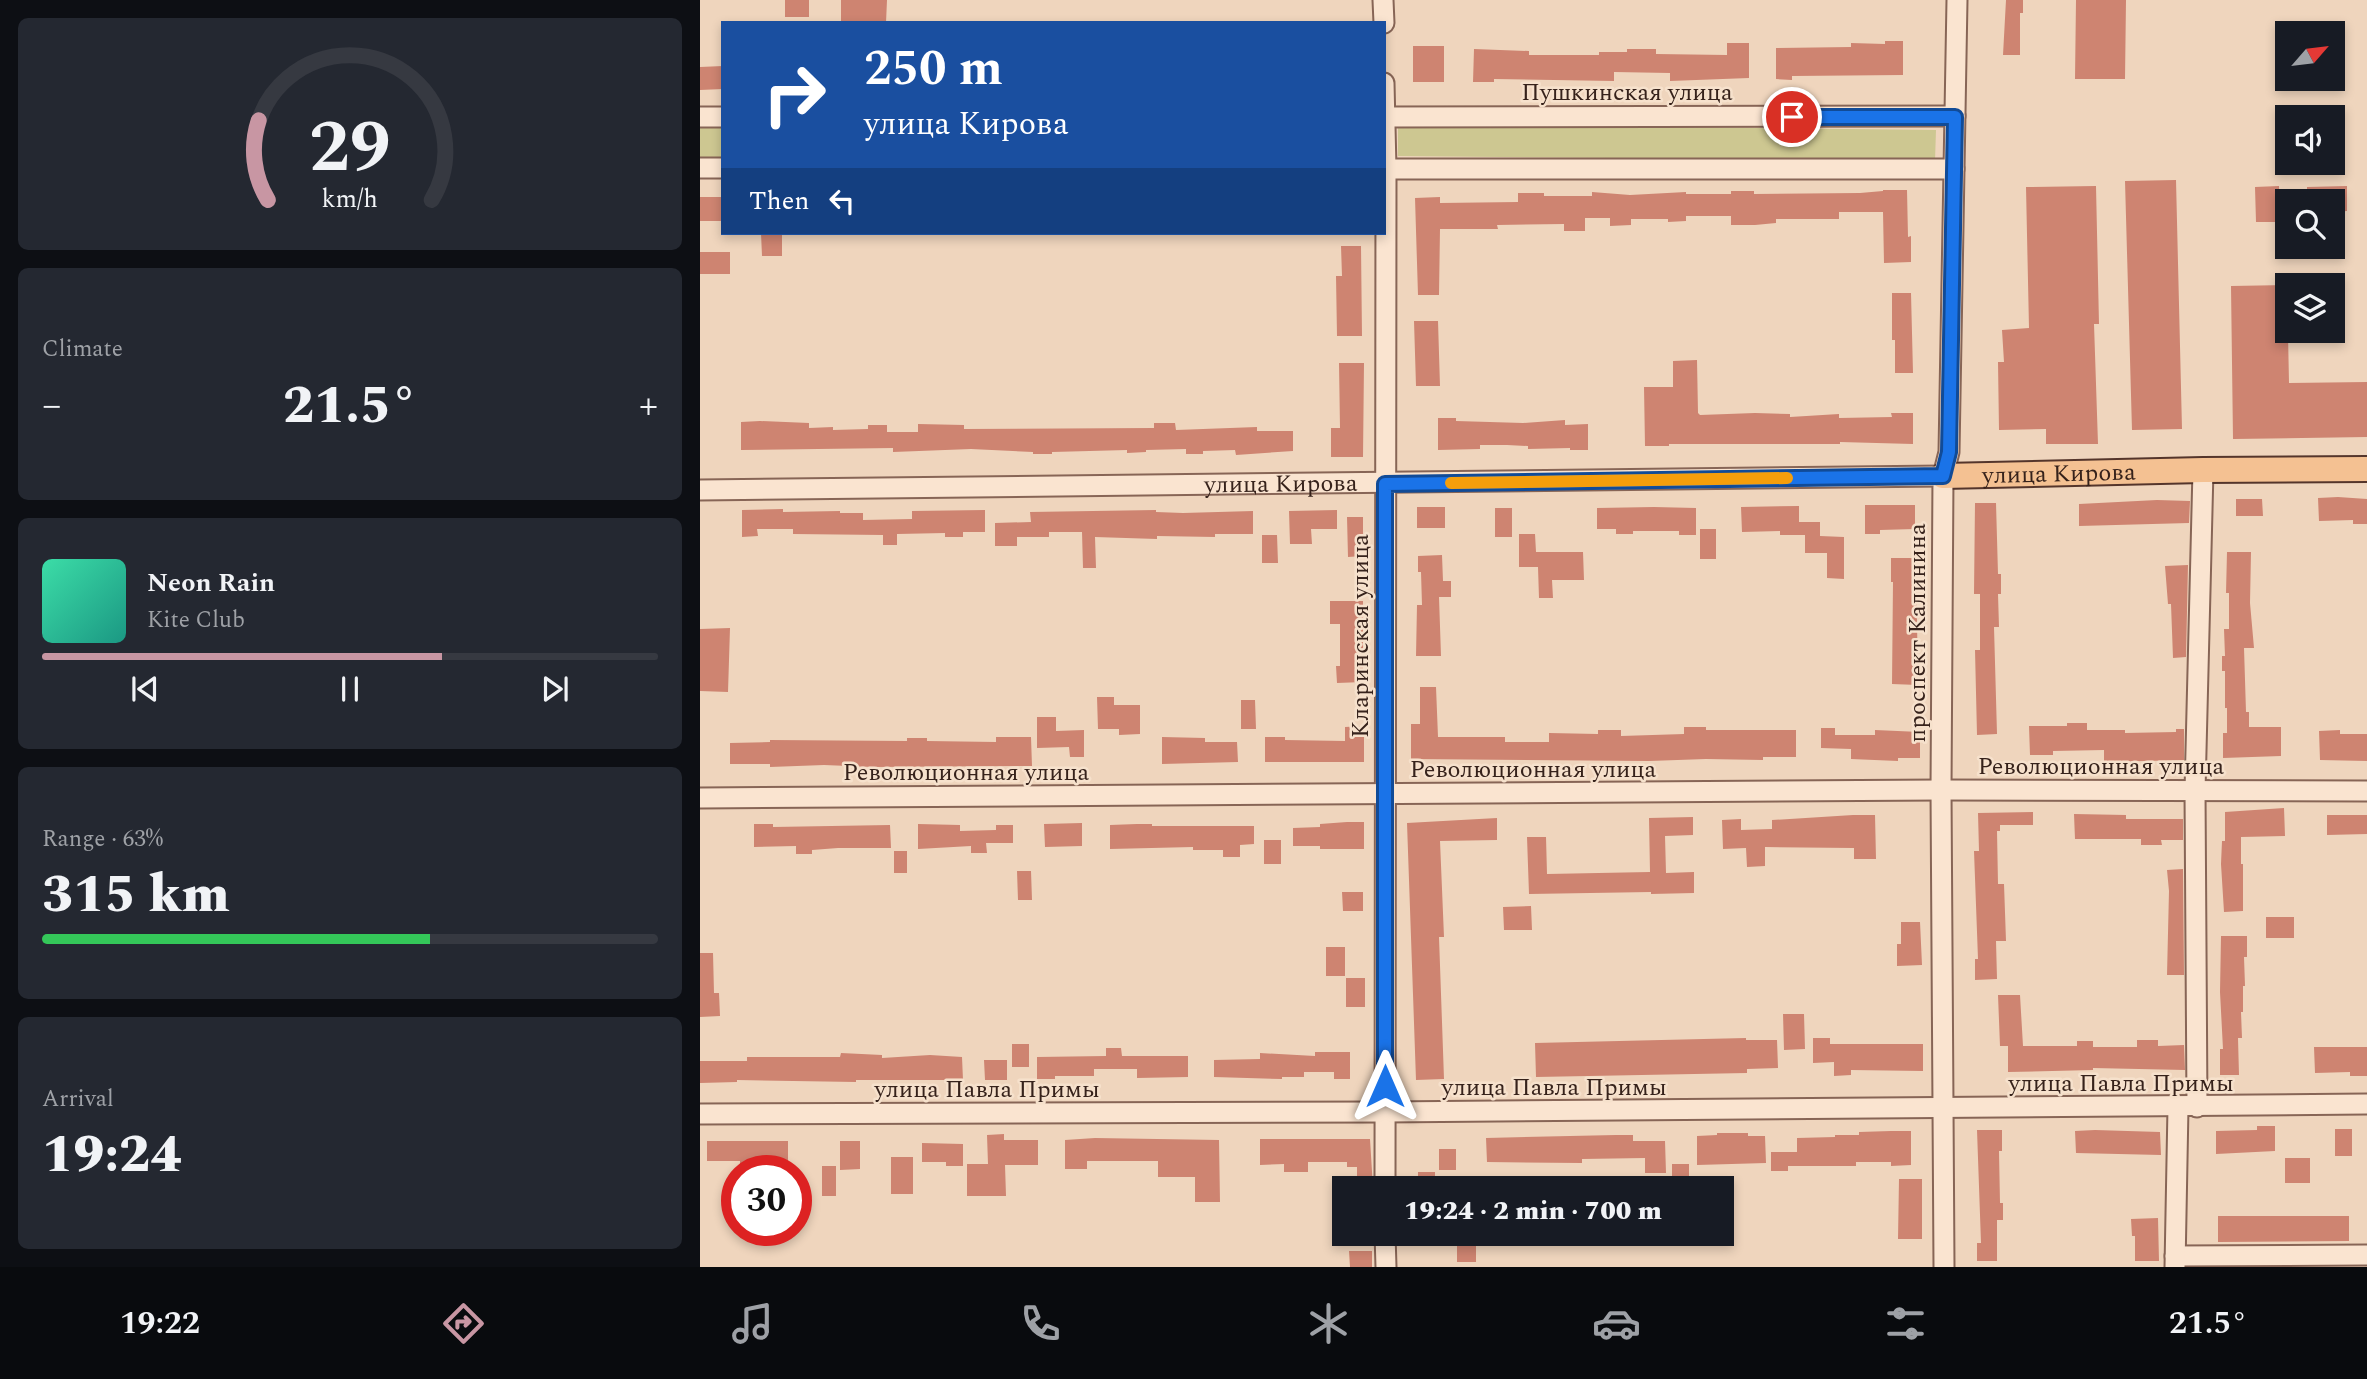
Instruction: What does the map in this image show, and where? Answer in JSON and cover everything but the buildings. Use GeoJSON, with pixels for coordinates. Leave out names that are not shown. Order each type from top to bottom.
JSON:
{"type":"FeatureCollection","features":[{"type":"Feature","properties":{"kind":"main road","name":"улица Кирова"},"geometry":{"type":"LineString","coordinates":[[1943,476],[2367,469]]}},
{"type":"Feature","properties":{"kind":"street"},"geometry":{"type":"LineString","coordinates":[[1383,0],[1384,21]]}},
{"type":"Feature","properties":{"kind":"street","name":"проспект Калинина"},"geometry":{"type":"LineString","coordinates":[[1944,1267],[1941,790],[1943,476],[1949,452],[1957,0]]}},
{"type":"Feature","properties":{"kind":"street"},"geometry":{"type":"LineString","coordinates":[[700,117],[721,117]]}},
{"type":"Feature","properties":{"kind":"street","name":"Пушкинская улица"},"geometry":{"type":"LineString","coordinates":[[1386,117],[1955,117]]}},
{"type":"Feature","properties":{"kind":"street"},"geometry":{"type":"LineString","coordinates":[[700,168],[721,168]]}},
{"type":"Feature","properties":{"kind":"street"},"geometry":{"type":"LineString","coordinates":[[1386,169],[1954,169]]}},
{"type":"Feature","properties":{"kind":"street","name":"Кларинская улица"},"geometry":{"type":"LineString","coordinates":[[1385,235],[1385,1176]]}},
{"type":"Feature","properties":{"kind":"street"},"geometry":{"type":"LineString","coordinates":[[2203,470],[2188,1107],[2175,1261],[2367,1255]]}},
{"type":"Feature","properties":{"kind":"street","name":"улица Кирова"},"geometry":{"type":"LineString","coordinates":[[700,490],[1943,476]]}},
{"type":"Feature","properties":{"kind":"street","name":"Революционная улица"},"geometry":{"type":"LineString","coordinates":[[700,798],[1941,790],[2367,791]]}},
{"type":"Feature","properties":{"kind":"street","name":"улица Павла Примы"},"geometry":{"type":"LineString","coordinates":[[700,1114],[1943,1109],[2367,1104]]}},
{"type":"Feature","properties":{"kind":"street"},"geometry":{"type":"LineString","coordinates":[[1385,1246],[1385,1267]]}},
{"type":"Feature","properties":{"kind":"shaded area"},"geometry":{"type":"Polygon","coordinates":[[[700,124],[721,124],[721,158],[700,158],[700,124]]]}},
{"type":"Feature","properties":{"kind":"shaded area"},"geometry":{"type":"Polygon","coordinates":[[[1398,124],[1936,130],[1935,161],[1398,156],[1398,124]]]}},
{"type":"Feature","properties":{"kind":"slow traffic"},"geometry":{"type":"LineString","coordinates":[[1451,483],[1787,478]]}},
{"type":"Feature","properties":{"kind":"route"},"geometry":{"type":"LineString","coordinates":[[1385,1086],[1385,484],[1943,476],[1949,452],[1955,117],[1792,117]]}}]}
